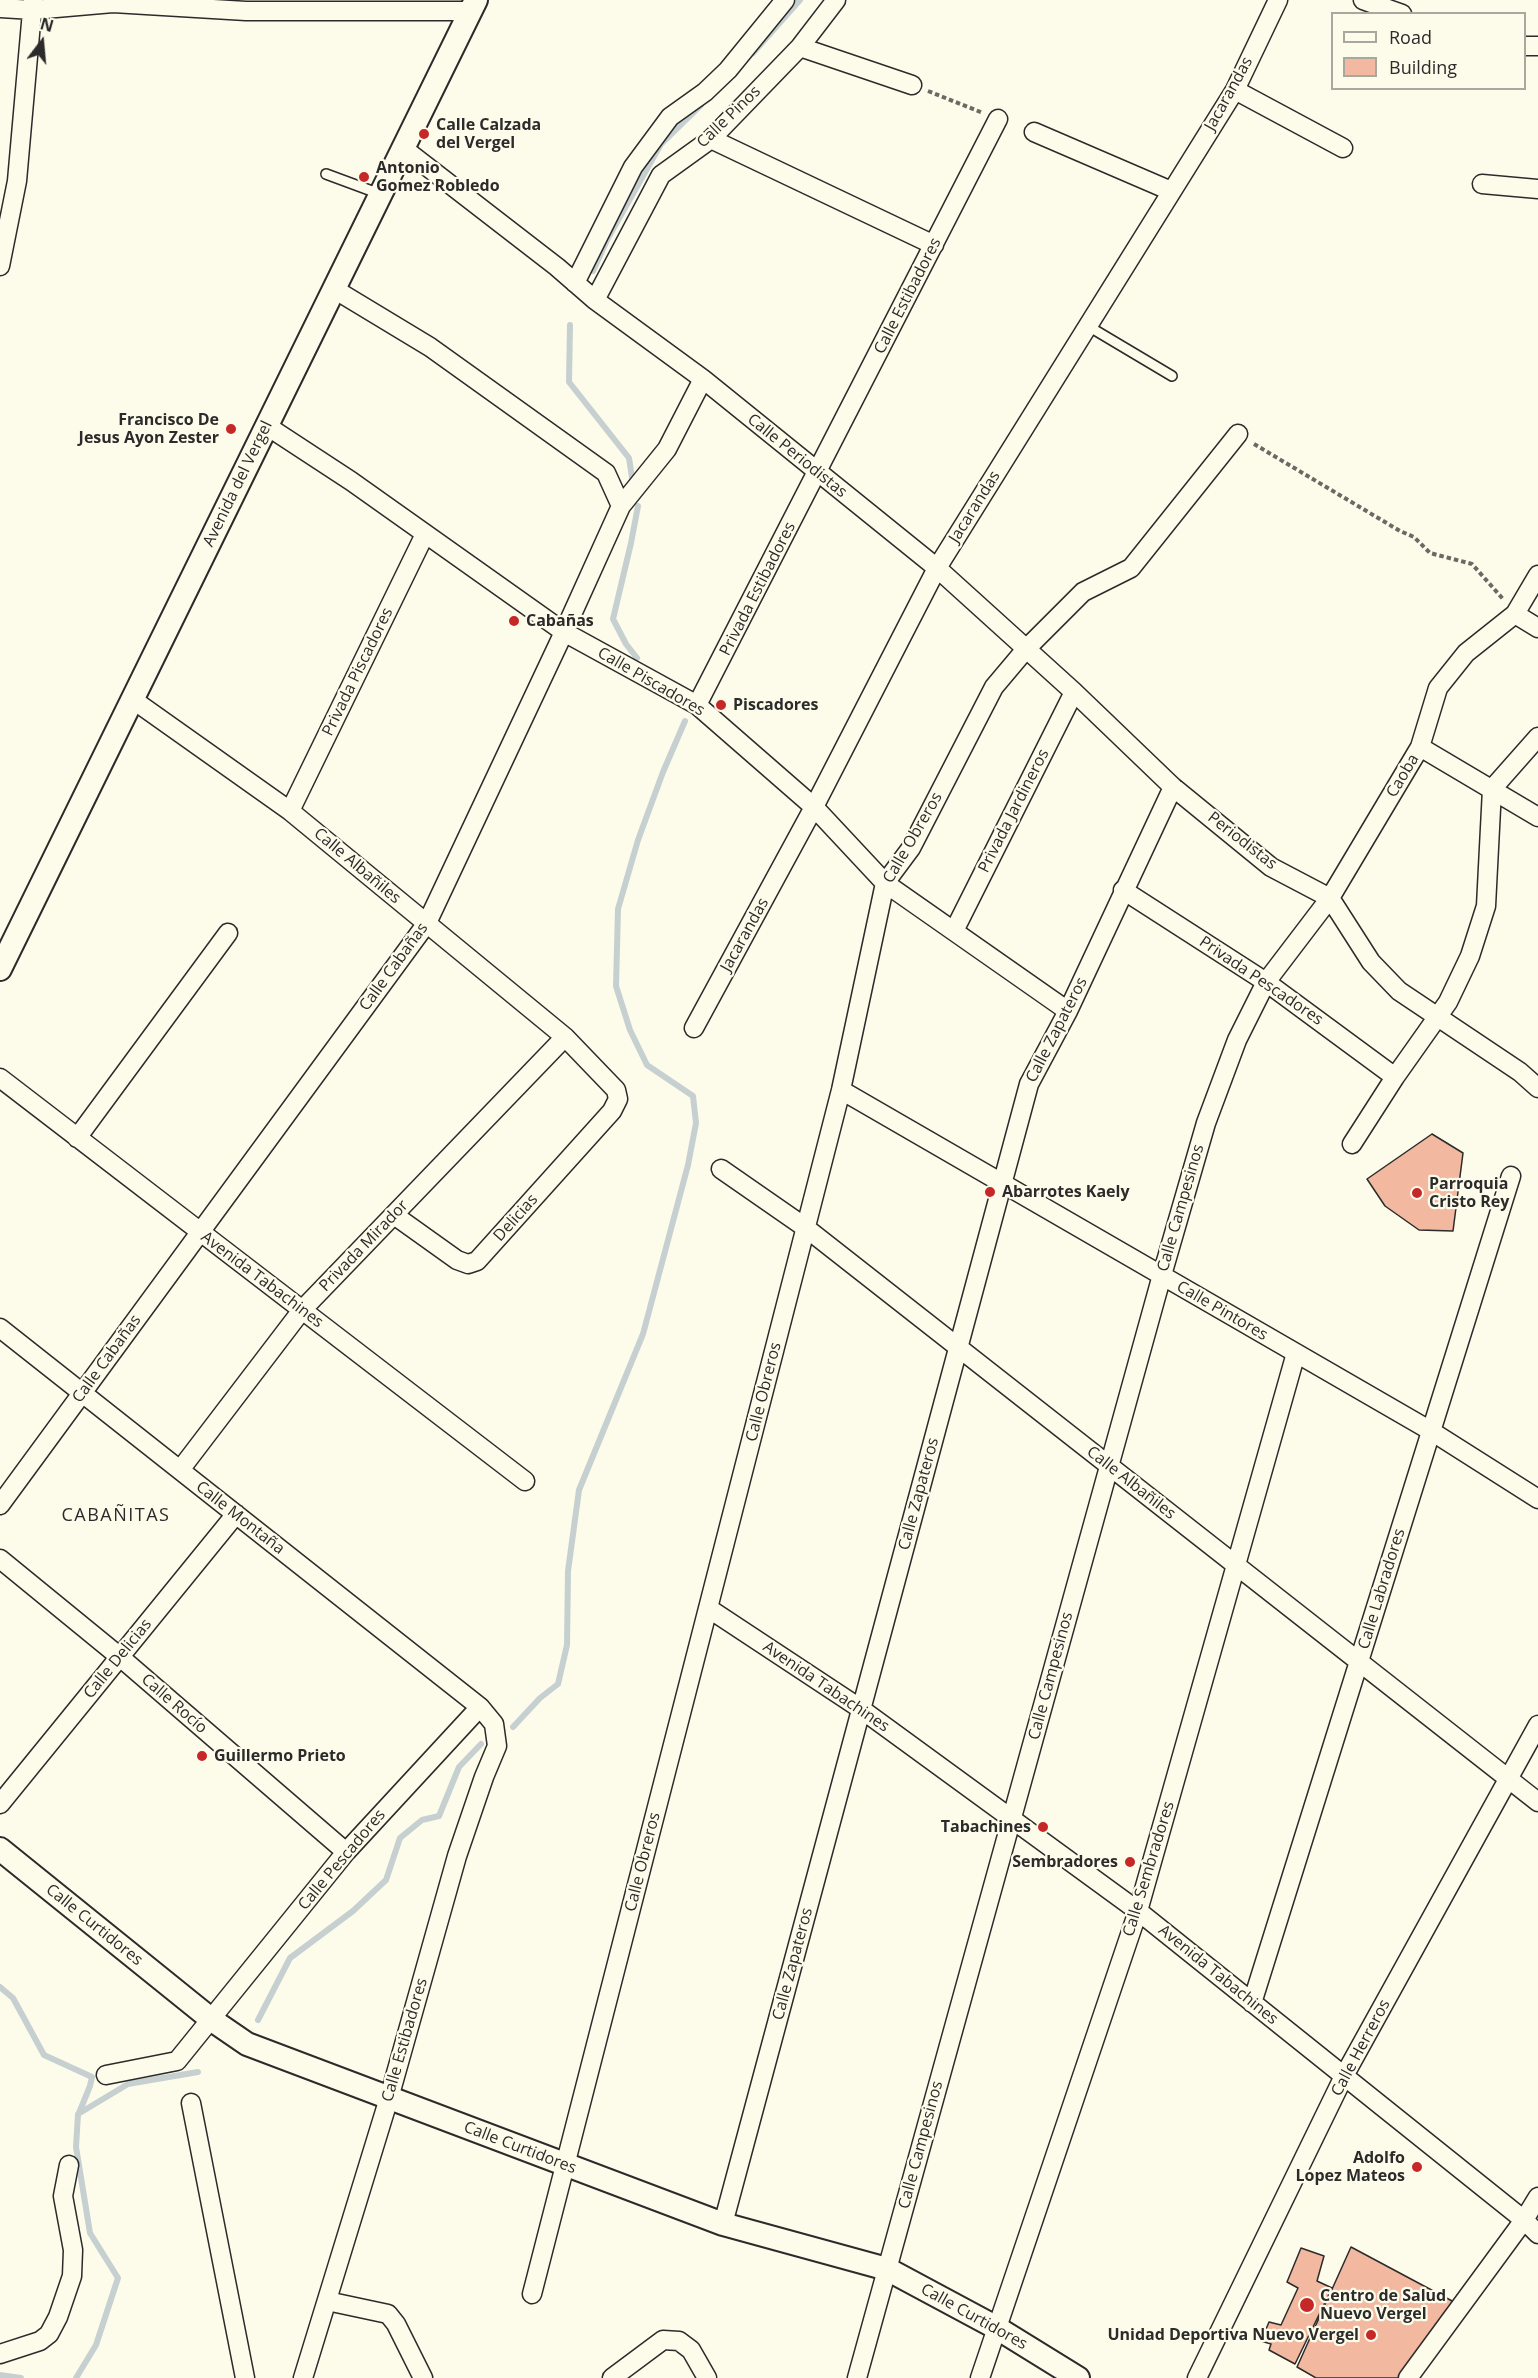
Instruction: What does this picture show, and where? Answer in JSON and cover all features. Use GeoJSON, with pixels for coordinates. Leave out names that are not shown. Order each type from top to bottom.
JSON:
{"type":"FeatureCollection","features":[{"type":"Feature","properties":{"kind":"street"},"geometry":{"type":"LineString","coordinates":[[575,283],[639,159],[670,117],[705,92],[728,70],[785,0]]}},
{"type":"Feature","properties":{"kind":"street","name":"Calle Pinos"},"geometry":{"type":"LineString","coordinates":[[595,300],[661,175],[711,139],[800,47],[836,0]]}},
{"type":"Feature","properties":{"kind":"street","name":"Jacarandas"},"geometry":{"type":"LineString","coordinates":[[694,1028],[814,807],[937,568],[1235,90],[1278,0]]}},
{"type":"Feature","properties":{"kind":"street"},"geometry":{"type":"LineString","coordinates":[[1363,0],[1396,12]]}},
{"type":"Feature","properties":{"kind":"street"},"geometry":{"type":"LineString","coordinates":[[0,8],[112,2],[246,11],[474,5]]}},
{"type":"Feature","properties":{"kind":"street"},"geometry":{"type":"LineString","coordinates":[[0,267],[17,181],[33,5]]}},
{"type":"Feature","properties":{"kind":"street","name":"Avenida del Vergel"},"geometry":{"type":"LineString","coordinates":[[0,969],[474,5]]}},
{"type":"Feature","properties":{"kind":"street"},"geometry":{"type":"LineString","coordinates":[[800,47],[912,85]]}},
{"type":"Feature","properties":{"kind":"street"},"geometry":{"type":"LineString","coordinates":[[1235,90],[1343,148]]}},
{"type":"Feature","properties":{"kind":"street","name":"Calle Estibadores"},"geometry":{"type":"LineString","coordinates":[[818,473],[998,119]]}},
{"type":"Feature","properties":{"kind":"street"},"geometry":{"type":"LineString","coordinates":[[1034,132],[1171,191]]}},
{"type":"Feature","properties":{"kind":"street"},"geometry":{"type":"LineString","coordinates":[[711,139],[934,245]]}},
{"type":"Feature","properties":{"kind":"street","name":"Calle Periodistas"},"geometry":{"type":"LineString","coordinates":[[403,148],[595,300],[703,379],[937,568],[1074,692],[1173,787]]}},
{"type":"Feature","properties":{"kind":"street"},"geometry":{"type":"LineString","coordinates":[[1482,184],[1538,189]]}},
{"type":"Feature","properties":{"kind":"street"},"geometry":{"type":"LineString","coordinates":[[334,289],[430,347],[606,473],[621,506]]}},
{"type":"Feature","properties":{"kind":"street","name":"Calle Cabañas"},"geometry":{"type":"LineString","coordinates":[[0,1505],[427,923],[621,506],[667,449],[703,379]]}},
{"type":"Feature","properties":{"kind":"street","name":"Calle Piscadores"},"geometry":{"type":"LineString","coordinates":[[267,426],[351,481],[564,632],[697,705],[814,807],[885,883],[955,929],[1068,1011]]}},
{"type":"Feature","properties":{"kind":"street","name":"Calle Obreros"},"geometry":{"type":"LineString","coordinates":[[532,2294],[842,1090],[885,883],[911,848],[994,687],[1026,649],[1083,592],[1131,568],[1238,434]]}},
{"type":"Feature","properties":{"kind":"street","name":"Privada Estibadores"},"geometry":{"type":"LineString","coordinates":[[697,705],[818,473]]}},
{"type":"Feature","properties":{"kind":"street","name":"Privada Piscadores"},"geometry":{"type":"LineString","coordinates":[[290,811],[425,534]]}},
{"type":"Feature","properties":{"kind":"street","name":"Caoba"},"geometry":{"type":"LineString","coordinates":[[1266,982],[1330,898],[1420,747],[1438,688],[1466,653],[1515,614],[1538,575]]}},
{"type":"Feature","properties":{"kind":"street"},"geometry":{"type":"LineString","coordinates":[[1515,614],[1538,628]]}},
{"type":"Feature","properties":{"kind":"street","name":"Privada Jardineros"},"geometry":{"type":"LineString","coordinates":[[955,929],[1074,692]]}},
{"type":"Feature","properties":{"kind":"street","name":"Calle Albañiles"},"geometry":{"type":"LineString","coordinates":[[132,699],[290,811],[427,923],[565,1037],[616,1090],[618,1099]]}},
{"type":"Feature","properties":{"kind":"street"},"geometry":{"type":"LineString","coordinates":[[1352,1144],[1395,1077],[1448,1002],[1470,956],[1486,906],[1492,789],[1538,737]]}},
{"type":"Feature","properties":{"kind":"street"},"geometry":{"type":"LineString","coordinates":[[1420,747],[1538,817]]}},
{"type":"Feature","properties":{"kind":"street","name":"Calle Zapateros"},"geometry":{"type":"LineString","coordinates":[[723,2224],[1029,1084],[1068,1011],[1173,787]]}},
{"type":"Feature","properties":{"kind":"street","name":"Periodistas"},"geometry":{"type":"LineString","coordinates":[[1173,787],[1271,867],[1330,898],[1371,962],[1399,991],[1520,1072],[1538,1088]]}},
{"type":"Feature","properties":{"kind":"street","name":"Privada Pescadores"},"geometry":{"type":"LineString","coordinates":[[1123,890],[1266,982],[1395,1077]]}},
{"type":"Feature","properties":{"kind":"street"},"geometry":{"type":"LineString","coordinates":[[77,1138],[228,933]]}},
{"type":"Feature","properties":{"kind":"street","name":"Calle Campesinos"},"geometry":{"type":"LineString","coordinates":[[857,2378],[1206,1123],[1237,1040],[1266,982]]}},
{"type":"Feature","properties":{"kind":"street","name":"Privada Mirador"},"geometry":{"type":"LineString","coordinates":[[180,1470],[302,1310],[565,1037]]}},
{"type":"Feature","properties":{"kind":"street","name":"Avenida Tabachines"},"geometry":{"type":"LineString","coordinates":[[0,1078],[525,1481]]}},
{"type":"Feature","properties":{"kind":"street","name":"Calle Pintores"},"geometry":{"type":"LineString","coordinates":[[842,1090],[1431,1431],[1538,1499]]}},
{"type":"Feature","properties":{"kind":"street","name":"Delicias"},"geometry":{"type":"LineString","coordinates":[[394,1215],[457,1260],[468,1264],[477,1261],[612,1111],[618,1099]]}},
{"type":"Feature","properties":{"kind":"street","name":"Calle Albañiles"},"geometry":{"type":"LineString","coordinates":[[721,1169],[806,1228],[1538,1802]]}},
{"type":"Feature","properties":{"kind":"street","name":"Calle Labradores"},"geometry":{"type":"LineString","coordinates":[[1252,2002],[1511,1176]]}},
{"type":"Feature","properties":{"kind":"street","name":"Calle Montaña"},"geometry":{"type":"LineString","coordinates":[[0,1328],[480,1707]]}},
{"type":"Feature","properties":{"kind":"street","name":"Calle Sembradores"},"geometry":{"type":"LineString","coordinates":[[980,2378],[1138,1911],[1296,1353]]}},
{"type":"Feature","properties":{"kind":"street","name":"Calle Delicias"},"geometry":{"type":"LineString","coordinates":[[0,1804],[236,1514]]}},
{"type":"Feature","properties":{"kind":"street","name":"Calle Rocío"},"geometry":{"type":"LineString","coordinates":[[0,1559],[120,1657],[346,1852]]}},
{"type":"Feature","properties":{"kind":"street","name":"Avenida Tabachines"},"geometry":{"type":"LineString","coordinates":[[708,1608],[861,1709],[1138,1911],[1524,2220],[1538,2234]]}},
{"type":"Feature","properties":{"kind":"street","name":"Calle Estibadores"},"geometry":{"type":"LineString","coordinates":[[303,2378],[389,2098],[457,1856],[497,1746],[494,1724],[480,1707]]}},
{"type":"Feature","properties":{"kind":"street","name":"Calle Pescadores"},"geometry":{"type":"LineString","coordinates":[[106,2075],[177,2061],[346,1852],[480,1707]]}},
{"type":"Feature","properties":{"kind":"street","name":"Calle Herreros"},"geometry":{"type":"LineString","coordinates":[[1197,2378],[1344,2076],[1538,1725]]}},
{"type":"Feature","properties":{"kind":"street","name":"Calle Curtidores"},"geometry":{"type":"LineString","coordinates":[[0,1849],[212,2020],[247,2044],[723,2224],[887,2270],[997,2328],[1078,2378]]}},
{"type":"Feature","properties":{"kind":"street"},"geometry":{"type":"LineString","coordinates":[[191,2103],[245,2378]]}},
{"type":"Feature","properties":{"kind":"street"},"geometry":{"type":"LineString","coordinates":[[0,2354],[40,2341],[49,2334],[58,2317],[72,2276],[73,2250],[63,2196],[69,2165]]}},
{"type":"Feature","properties":{"kind":"street"},"geometry":{"type":"LineString","coordinates":[[1408,2378],[1524,2220],[1538,2197]]}},
{"type":"Feature","properties":{"kind":"street"},"geometry":{"type":"LineString","coordinates":[[327,2301],[388,2314],[396,2324],[423,2378]]}},
{"type":"Feature","properties":{"kind":"street"},"geometry":{"type":"LineString","coordinates":[[612,2378],[663,2340],[678,2341],[691,2350],[707,2378]]}},
{"type":"Feature","properties":{"kind":"lane"},"geometry":{"type":"LineString","coordinates":[[326,174],[380,194]]}},
{"type":"Feature","properties":{"kind":"lane"},"geometry":{"type":"LineString","coordinates":[[1088,326],[1172,376]]}},
{"type":"Feature","properties":{"kind":"path"},"geometry":{"type":"LineString","coordinates":[[912,85],[998,119]]}},
{"type":"Feature","properties":{"kind":"path"},"geometry":{"type":"LineString","coordinates":[[1238,434],[1400,531],[1414,537],[1430,553],[1472,564],[1515,614]]}},
{"type":"Feature","properties":{"kind":"building","name":"Parroquia Cristo Rey"},"geometry":{"type":"Polygon","coordinates":[[[1432,1134],[1463,1153],[1453,1231],[1419,1230],[1385,1206],[1367,1179],[1432,1134]]]}},
{"type":"Feature","properties":{"kind":"building","name":"Unidad Deportiva Nuevo Vergel"},"geometry":{"type":"Polygon","coordinates":[[[1351,2247],[1454,2302],[1399,2378],[1316,2378],[1297,2367],[1351,2247]]]}},
{"type":"Feature","properties":{"kind":"building","name":"Centro de Salud Nuevo Vergel"},"geometry":{"type":"Polygon","coordinates":[[[1301,2248],[1324,2256],[1317,2281],[1332,2288],[1295,2364],[1269,2350],[1271,2344],[1261,2341],[1269,2322],[1281,2325],[1298,2288],[1287,2282],[1301,2248]]]}},
{"type":"Feature","properties":{"kind":"waterway"},"geometry":{"type":"LineString","coordinates":[[753,53],[800,0]]}},
{"type":"Feature","properties":{"kind":"waterway"},"geometry":{"type":"LineString","coordinates":[[593,271],[608,238],[661,144],[701,105]]}},
{"type":"Feature","properties":{"kind":"waterway"},"geometry":{"type":"LineString","coordinates":[[570,325],[569,382],[629,458],[633,484]]}},
{"type":"Feature","properties":{"kind":"waterway"},"geometry":{"type":"LineString","coordinates":[[637,658],[626,644],[613,619],[638,506]]}},
{"type":"Feature","properties":{"kind":"waterway"},"geometry":{"type":"LineString","coordinates":[[513,1727],[540,1698],[558,1684],[567,1645],[568,1571],[579,1490],[643,1334],[688,1165],[696,1123],[693,1096],[647,1065],[630,1030],[616,986],[618,909],[638,840],[685,721]]}},
{"type":"Feature","properties":{"kind":"waterway"},"geometry":{"type":"LineString","coordinates":[[258,2020],[290,1958],[353,1911],[386,1880],[400,1838],[422,1820],[439,1816],[459,1767],[481,1744]]}},
{"type":"Feature","properties":{"kind":"waterway"},"geometry":{"type":"LineString","coordinates":[[0,1987],[13,1998],[44,2055],[92,2077],[79,2113]]}},
{"type":"Feature","properties":{"kind":"waterway"},"geometry":{"type":"LineString","coordinates":[[76,2378],[96,2345],[118,2278],[90,2233],[76,2147],[78,2114],[128,2084],[198,2072]]}},
{"type":"Feature","properties":{"kind":"waterway"},"geometry":{"type":"LineString","coordinates":[[0,2375],[21,2378]]}},
{"type":"Feature","properties":{"kind":"place","name":"Calle Calzada del Vergel"},"geometry":{"type":"Point","coordinates":[424,134]}},
{"type":"Feature","properties":{"kind":"place","name":"Antonio Gomez Robledo"},"geometry":{"type":"Point","coordinates":[364,177]}},
{"type":"Feature","properties":{"kind":"place","name":"Francisco De Jesus Ayon Zester"},"geometry":{"type":"Point","coordinates":[231,429]}},
{"type":"Feature","properties":{"kind":"place","name":"Cabañas"},"geometry":{"type":"Point","coordinates":[514,621]}},
{"type":"Feature","properties":{"kind":"place","name":"Piscadores"},"geometry":{"type":"Point","coordinates":[721,705]}},
{"type":"Feature","properties":{"kind":"place","name":"Abarrotes Kaely"},"geometry":{"type":"Point","coordinates":[990,1192]}},
{"type":"Feature","properties":{"kind":"place","name":"Parroquia Cristo Rey"},"geometry":{"type":"Point","coordinates":[1417,1193]}},
{"type":"Feature","properties":{"kind":"place","name":"Guillermo Prieto"},"geometry":{"type":"Point","coordinates":[202,1756]}},
{"type":"Feature","properties":{"kind":"place","name":"Tabachines"},"geometry":{"type":"Point","coordinates":[1043,1827]}},
{"type":"Feature","properties":{"kind":"place","name":"Sembradores"},"geometry":{"type":"Point","coordinates":[1130,1862]}},
{"type":"Feature","properties":{"kind":"place","name":"Adolfo Lopez Mateos"},"geometry":{"type":"Point","coordinates":[1417,2167]}},
{"type":"Feature","properties":{"kind":"place","name":"Centro de Salud Nuevo Vergel"},"geometry":{"type":"Point","coordinates":[1307,2305]}},
{"type":"Feature","properties":{"kind":"place","name":"Unidad Deportiva Nuevo Vergel"},"geometry":{"type":"Point","coordinates":[1371,2335]}},
{"type":"Feature","properties":{"kind":"district","name":"CABAÑITAS"},"geometry":{"type":"Point","coordinates":[116,1516]}}]}
